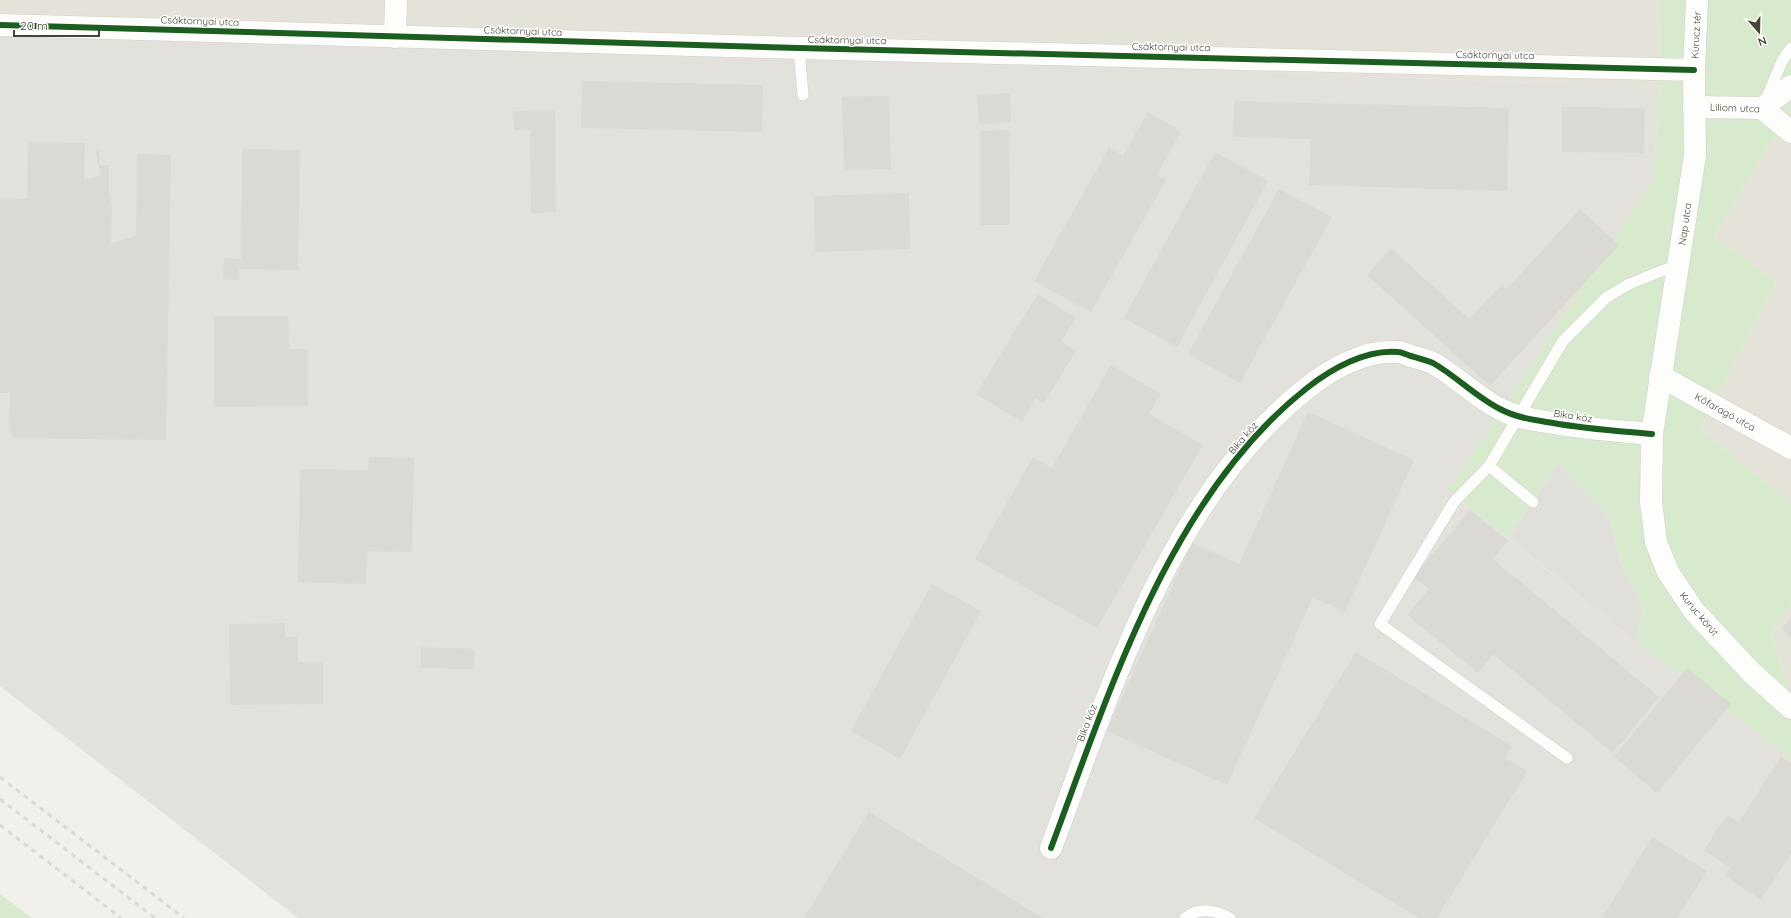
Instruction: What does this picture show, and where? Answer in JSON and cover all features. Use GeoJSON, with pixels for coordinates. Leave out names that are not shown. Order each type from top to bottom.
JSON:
{"type":"FeatureCollection","features":[{"type":"Feature","properties":{"kind":"street"},"geometry":{"type":"LineString","coordinates":[[395,37],[396,0]]}},
{"type":"Feature","properties":{"kind":"street","name":"Kurucz tér"},"geometry":{"type":"LineString","coordinates":[[1694,70],[1698,0]]}},
{"type":"Feature","properties":{"kind":"street","name":"Csáktornyai utca"},"geometry":{"type":"LineString","coordinates":[[0,25],[799,48],[1694,70]]}},
{"type":"Feature","properties":{"kind":"street","name":"Nap utca"},"geometry":{"type":"LineString","coordinates":[[1660,376],[1679,264],[1694,155],[1694,70]]}},
{"type":"Feature","properties":{"kind":"street"},"geometry":{"type":"LineString","coordinates":[[1762,108],[1791,86]]}},
{"type":"Feature","properties":{"kind":"street","name":"Liliom utca"},"geometry":{"type":"LineString","coordinates":[[1694,107],[1762,108],[1791,132]]}},
{"type":"Feature","properties":{"kind":"street","name":"Bika köz"},"geometry":{"type":"LineString","coordinates":[[1051,848],[1110,692],[1159,581],[1198,512],[1246,448],[1291,401],[1317,381],[1348,362],[1370,355],[1398,352],[1431,362],[1498,409],[1518,417],[1588,429],[1652,434]]}},
{"type":"Feature","properties":{"kind":"street","name":"Kuruc körút"},"geometry":{"type":"LineString","coordinates":[[1660,376],[1652,434],[1651,502],[1656,542],[1668,572],[1694,611],[1752,673],[1791,708]]}},
{"type":"Feature","properties":{"kind":"street","name":"Kőfaragó utca"},"geometry":{"type":"LineString","coordinates":[[1660,376],[1791,448]]}},
{"type":"Feature","properties":{"kind":"lane"},"geometry":{"type":"LineString","coordinates":[[799,48],[803,95]]}},
{"type":"Feature","properties":{"kind":"lane"},"geometry":{"type":"LineString","coordinates":[[1762,108],[1782,61],[1791,48]]}},
{"type":"Feature","properties":{"kind":"lane"},"geometry":{"type":"LineString","coordinates":[[1567,758],[1380,624],[1454,502],[1489,466],[1563,341],[1607,298],[1629,284],[1679,264]]}},
{"type":"Feature","properties":{"kind":"lane"},"geometry":{"type":"LineString","coordinates":[[1489,466],[1533,502]]}},
{"type":"Feature","properties":{"kind":"lane"},"geometry":{"type":"LineString","coordinates":[[1185,918],[1198,912],[1210,910],[1221,913],[1230,918]]}},
{"type":"Feature","properties":{"kind":"shaded area"},"geometry":{"type":"Polygon","coordinates":[[[0,0],[1659,0],[1660,88],[395,37],[0,27],[0,0]]]}},
{"type":"Feature","properties":{"kind":"shaded area"},"geometry":{"type":"Polygon","coordinates":[[[0,27],[395,37],[1660,88],[1653,181],[1448,490],[1636,642],[1791,758],[1791,918],[298,918],[0,686],[0,27]]]}},
{"type":"Feature","properties":{"kind":"shaded area"},"geometry":{"type":"Polygon","coordinates":[[[1791,114],[1791,503],[1700,429],[1776,282],[1714,237],[1771,142],[1791,114]]]}},
{"type":"Feature","properties":{"kind":"shaded area"},"geometry":{"type":"Polygon","coordinates":[[[1558,464],[1609,516],[1620,563],[1643,606],[1636,642],[1508,538],[1558,464]]]}},
{"type":"Feature","properties":{"kind":"shaded area"},"geometry":{"type":"Polygon","coordinates":[[[1791,604],[1791,695],[1770,631],[1791,604]]]}},
{"type":"Feature","properties":{"kind":"green space"},"geometry":{"type":"Polygon","coordinates":[[[1659,0],[1791,0],[1791,114],[1771,142],[1714,237],[1776,282],[1700,429],[1791,503],[1791,604],[1770,631],[1791,695],[1791,758],[1636,642],[1643,606],[1620,563],[1609,516],[1558,464],[1508,538],[1448,490],[1653,181],[1660,88],[1659,0]]]}},
{"type":"Feature","properties":{"kind":"green space"},"geometry":{"type":"Polygon","coordinates":[[[0,894],[32,918],[0,918],[0,894]]]}},
{"type":"Feature","properties":{"kind":"building"},"geometry":{"type":"Polygon","coordinates":[[[582,81],[763,85],[762,132],[581,128],[582,81]]]}},
{"type":"Feature","properties":{"kind":"building"},"geometry":{"type":"Polygon","coordinates":[[[1010,93],[1011,122],[979,124],[977,95],[1010,93]]]}},
{"type":"Feature","properties":{"kind":"building"},"geometry":{"type":"Polygon","coordinates":[[[889,96],[891,169],[844,170],[842,97],[889,96]]]}},
{"type":"Feature","properties":{"kind":"building"},"geometry":{"type":"Polygon","coordinates":[[[1234,101],[1509,108],[1507,191],[1309,185],[1311,139],[1233,137],[1234,101]]]}},
{"type":"Feature","properties":{"kind":"building"},"geometry":{"type":"Polygon","coordinates":[[[1562,107],[1645,108],[1644,153],[1562,152],[1562,107]]]}},
{"type":"Feature","properties":{"kind":"building"},"geometry":{"type":"Polygon","coordinates":[[[555,110],[556,212],[531,213],[530,130],[514,130],[513,111],[555,110]]]}},
{"type":"Feature","properties":{"kind":"building"},"geometry":{"type":"Polygon","coordinates":[[[1148,112],[1181,131],[1157,175],[1166,180],[1091,312],[1034,281],[1109,148],[1123,156],[1148,112]]]}},
{"type":"Feature","properties":{"kind":"building"},"geometry":{"type":"Polygon","coordinates":[[[1009,130],[1010,225],[980,225],[980,131],[1009,130]]]}},
{"type":"Feature","properties":{"kind":"building"},"geometry":{"type":"Polygon","coordinates":[[[28,142],[85,143],[84,180],[101,175],[95,151],[99,150],[99,165],[109,165],[109,194],[112,205],[111,243],[136,236],[137,154],[171,155],[166,440],[13,438],[9,425],[10,393],[0,393],[0,198],[27,199],[28,142]]]}},
{"type":"Feature","properties":{"kind":"building"},"geometry":{"type":"Polygon","coordinates":[[[242,149],[300,150],[298,270],[239,269],[239,280],[223,279],[224,258],[241,259],[242,149]]]}},
{"type":"Feature","properties":{"kind":"building"},"geometry":{"type":"Polygon","coordinates":[[[1215,152],[1268,181],[1177,347],[1124,318],[1215,152]]]}},
{"type":"Feature","properties":{"kind":"building"},"geometry":{"type":"Polygon","coordinates":[[[1279,189],[1332,217],[1240,383],[1188,354],[1279,189]]]}},
{"type":"Feature","properties":{"kind":"building"},"geometry":{"type":"Polygon","coordinates":[[[909,193],[910,249],[815,252],[814,196],[909,193]]]}},
{"type":"Feature","properties":{"kind":"building"},"geometry":{"type":"Polygon","coordinates":[[[1580,209],[1619,245],[1490,386],[1367,275],[1391,248],[1469,319],[1502,284],[1507,289],[1580,209]]]}},
{"type":"Feature","properties":{"kind":"building"},"geometry":{"type":"Polygon","coordinates":[[[1038,294],[1076,318],[1061,341],[1076,351],[1044,403],[1036,398],[1022,422],[976,394],[1038,294]]]}},
{"type":"Feature","properties":{"kind":"building"},"geometry":{"type":"Polygon","coordinates":[[[214,316],[288,316],[289,349],[308,349],[308,406],[214,407],[214,316]]]}},
{"type":"Feature","properties":{"kind":"building"},"geometry":{"type":"Polygon","coordinates":[[[1111,365],[1161,394],[1149,414],[1203,445],[1097,628],[975,559],[1033,457],[1052,468],[1111,365]]]}},
{"type":"Feature","properties":{"kind":"building"},"geometry":{"type":"Polygon","coordinates":[[[1308,412],[1414,460],[1345,612],[1313,597],[1227,785],[1107,731],[1192,543],[1239,564],[1308,412]]]}},
{"type":"Feature","properties":{"kind":"building"},"geometry":{"type":"Polygon","coordinates":[[[369,457],[414,458],[412,552],[367,551],[366,584],[298,582],[300,469],[368,470],[369,457]]]}},
{"type":"Feature","properties":{"kind":"building"},"geometry":{"type":"Polygon","coordinates":[[[1470,510],[1508,541],[1493,559],[1659,697],[1613,753],[1493,654],[1478,673],[1407,615],[1429,589],[1414,577],[1470,510]]]}},
{"type":"Feature","properties":{"kind":"building"},"geometry":{"type":"Polygon","coordinates":[[[932,584],[981,611],[900,759],[851,731],[932,584]]]}},
{"type":"Feature","properties":{"kind":"building"},"geometry":{"type":"Polygon","coordinates":[[[1791,618],[1791,638],[1781,629],[1791,618]]]}},
{"type":"Feature","properties":{"kind":"building"},"geometry":{"type":"Polygon","coordinates":[[[285,623],[285,637],[298,637],[298,662],[323,662],[323,704],[230,705],[229,624],[285,623]]]}},
{"type":"Feature","properties":{"kind":"building"},"geometry":{"type":"Polygon","coordinates":[[[421,647],[475,649],[474,669],[421,668],[421,647]]]}},
{"type":"Feature","properties":{"kind":"building"},"geometry":{"type":"Polygon","coordinates":[[[1356,652],[1512,746],[1505,758],[1527,771],[1437,918],[1419,918],[1254,818],[1356,652]]]}},
{"type":"Feature","properties":{"kind":"building"},"geometry":{"type":"Polygon","coordinates":[[[1687,668],[1731,704],[1657,793],[1614,757],[1687,668]]]}},
{"type":"Feature","properties":{"kind":"building"},"geometry":{"type":"Polygon","coordinates":[[[1781,757],[1791,763],[1791,853],[1761,900],[1725,876],[1730,868],[1704,850],[1727,815],[1739,822],[1781,757]]]}},
{"type":"Feature","properties":{"kind":"building"},"geometry":{"type":"Polygon","coordinates":[[[869,812],[1043,918],[804,918],[869,812]]]}},
{"type":"Feature","properties":{"kind":"building"},"geometry":{"type":"Polygon","coordinates":[[[1652,837],[1707,871],[1677,918],[1602,918],[1652,837]]]}},
{"type":"Feature","properties":{"kind":"railway"},"geometry":{"type":"LineString","coordinates":[[0,777],[184,918]]}},
{"type":"Feature","properties":{"kind":"railway"},"geometry":{"type":"LineString","coordinates":[[0,799],[155,918]]}},
{"type":"Feature","properties":{"kind":"railway"},"geometry":{"type":"LineString","coordinates":[[0,825],[121,918]]}},
{"type":"Feature","properties":{"kind":"cycle path"},"geometry":{"type":"LineString","coordinates":[[0,25],[799,48],[1694,70]]}},
{"type":"Feature","properties":{"kind":"cycle path"},"geometry":{"type":"LineString","coordinates":[[1051,848],[1122,661],[1150,599],[1181,539],[1218,483],[1259,432],[1316,381],[1338,367],[1361,357],[1386,352],[1400,352],[1433,363],[1491,404],[1519,417],[1578,427],[1652,434]]}}]}
